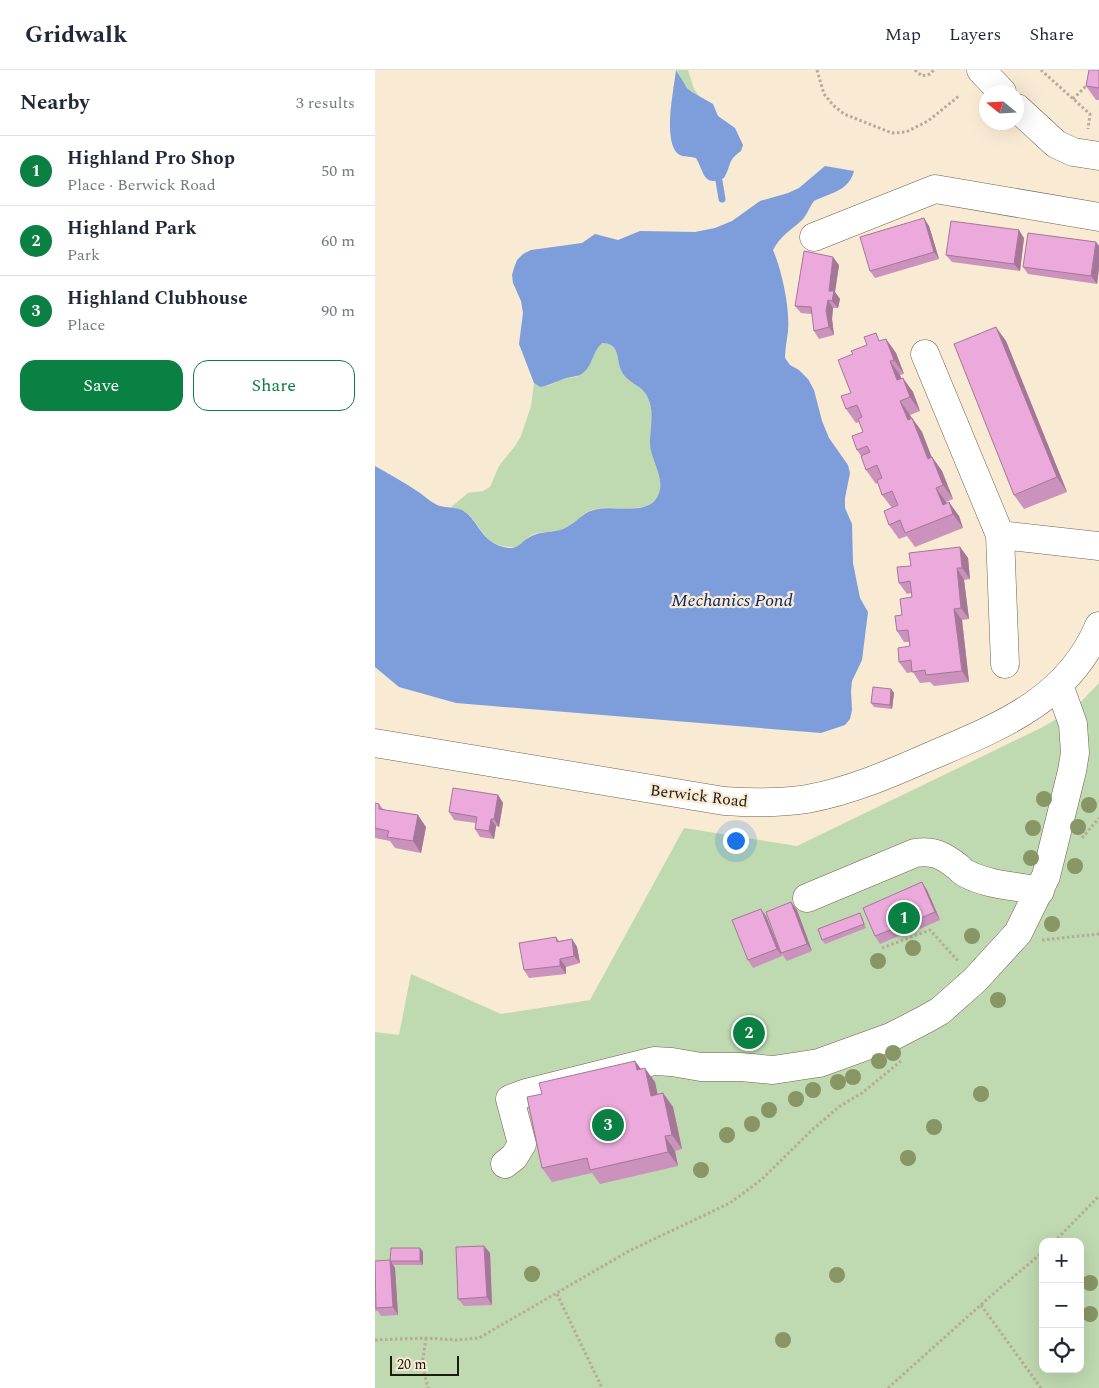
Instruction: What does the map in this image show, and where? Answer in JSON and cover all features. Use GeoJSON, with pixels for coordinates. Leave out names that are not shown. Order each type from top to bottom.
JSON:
{"type":"FeatureCollection","features":[{"type":"Feature","properties":{"kind":"street"},"geometry":{"type":"LineString","coordinates":[[981,70],[995,85]]}},
{"type":"Feature","properties":{"kind":"street"},"geometry":{"type":"LineString","coordinates":[[1024,114],[1056,144],[1073,152],[1099,156]]}},
{"type":"Feature","properties":{"kind":"street"},"geometry":{"type":"LineString","coordinates":[[814,237],[935,190],[1099,218]]}},
{"type":"Feature","properties":{"kind":"street"},"geometry":{"type":"LineString","coordinates":[[925,354],[1000,535],[1005,664]]}},
{"type":"Feature","properties":{"kind":"street"},"geometry":{"type":"LineString","coordinates":[[1000,535],[1099,546]]}},
{"type":"Feature","properties":{"kind":"street","name":"Berwick Road"},"geometry":{"type":"LineString","coordinates":[[375,743],[709,799],[757,802],[790,801],[852,787],[912,764],[1026,712],[1074,670],[1086,654],[1099,626]]}},
{"type":"Feature","properties":{"kind":"street"},"geometry":{"type":"LineString","coordinates":[[505,1164],[514,1157],[522,1144],[510,1099],[526,1093],[654,1061],[672,1062],[701,1068],[741,1067],[773,1070],[819,1063],[891,1037],[940,1011],[975,980],[1019,933],[1046,876],[1075,753],[1073,724],[1059,685]]}},
{"type":"Feature","properties":{"kind":"street"},"geometry":{"type":"LineString","coordinates":[[807,898],[915,853],[925,852],[936,853],[946,858],[966,874],[989,881],[1039,891]]}},
{"type":"Feature","properties":{"kind":"path"},"geometry":{"type":"LineString","coordinates":[[817,70],[824,94],[839,110],[844,114],[892,133],[906,132],[928,121],[959,96]]}},
{"type":"Feature","properties":{"kind":"path"},"geometry":{"type":"LineString","coordinates":[[915,70],[922,76],[930,74],[934,70]]}},
{"type":"Feature","properties":{"kind":"path"},"geometry":{"type":"LineString","coordinates":[[1041,70],[1090,114],[1088,129]]}},
{"type":"Feature","properties":{"kind":"path"},"geometry":{"type":"LineString","coordinates":[[1073,99],[1089,83],[1091,77]]}},
{"type":"Feature","properties":{"kind":"path"},"geometry":{"type":"LineString","coordinates":[[882,948],[930,930],[975,980]]}},
{"type":"Feature","properties":{"kind":"path"},"geometry":{"type":"LineString","coordinates":[[1007,946],[1058,937],[1099,934]]}},
{"type":"Feature","properties":{"kind":"path"},"geometry":{"type":"LineString","coordinates":[[375,1340],[426,1338],[456,1340],[479,1338],[629,1251],[730,1203],[761,1180],[812,1130],[840,1106],[862,1093],[908,1055]]}},
{"type":"Feature","properties":{"kind":"path"},"geometry":{"type":"LineString","coordinates":[[1058,1238],[1099,1196]]}},
{"type":"Feature","properties":{"kind":"path"},"geometry":{"type":"LineString","coordinates":[[888,1388],[1039,1255]]}},
{"type":"Feature","properties":{"kind":"path"},"geometry":{"type":"LineString","coordinates":[[557,1294],[602,1388]]}},
{"type":"Feature","properties":{"kind":"path"},"geometry":{"type":"LineString","coordinates":[[981,1305],[1041,1388]]}},
{"type":"Feature","properties":{"kind":"path"},"geometry":{"type":"LineString","coordinates":[[426,1338],[423,1365],[428,1388]]}},
{"type":"Feature","properties":{"kind":"green space"},"geometry":{"type":"Polygon","coordinates":[[[677,70],[688,70],[694,89],[699,96],[685,85],[677,70]]]}},
{"type":"Feature","properties":{"kind":"green space"},"geometry":{"type":"Polygon","coordinates":[[[602,343],[615,348],[623,374],[644,392],[650,402],[652,414],[650,441],[660,478],[660,492],[650,504],[633,508],[595,509],[587,512],[566,528],[534,534],[517,546],[501,546],[493,542],[487,538],[468,514],[462,510],[450,508],[468,493],[483,491],[490,487],[499,466],[521,436],[531,406],[534,383],[540,387],[550,385],[564,378],[576,377],[590,363],[597,348],[602,343]]]}},
{"type":"Feature","properties":{"kind":"green space"},"geometry":{"type":"Polygon","coordinates":[[[1099,683],[1099,1388],[375,1388],[375,1032],[399,1035],[411,974],[501,1014],[590,1000],[684,828],[797,846],[1041,728],[1074,709],[1099,683]]]}},
{"type":"Feature","properties":{"kind":"water"},"geometry":{"type":"Polygon","coordinates":[[[676,70],[687,88],[713,104],[718,116],[735,128],[743,145],[741,151],[732,160],[724,178],[717,181],[712,181],[705,177],[696,158],[679,155],[673,146],[670,125],[676,70]]]}},
{"type":"Feature","properties":{"kind":"water","name":"Mechanics Pond"},"geometry":{"type":"Polygon","coordinates":[[[825,166],[854,171],[852,178],[843,187],[814,201],[803,219],[782,237],[773,250],[787,301],[788,331],[785,358],[790,365],[799,370],[808,379],[814,390],[822,421],[829,438],[848,465],[850,473],[845,508],[852,524],[853,563],[860,598],[868,612],[862,660],[852,681],[852,710],[850,719],[845,725],[821,733],[456,703],[399,687],[375,667],[375,466],[407,484],[437,505],[462,510],[488,539],[507,548],[516,547],[529,537],[537,534],[563,529],[588,512],[596,509],[643,507],[656,499],[659,492],[660,477],[652,455],[650,441],[651,407],[644,392],[623,374],[615,348],[602,343],[587,369],[578,376],[540,387],[534,383],[519,344],[523,313],[512,275],[517,260],[531,250],[582,243],[595,234],[618,240],[640,231],[695,232],[715,228],[732,221],[760,201],[799,188],[825,166]]]}},
{"type":"Feature","properties":{"kind":"building"},"geometry":{"type":"Polygon","coordinates":[[[1089,70],[1099,70],[1099,88],[1086,86],[1089,70]]]}},
{"type":"Feature","properties":{"kind":"building"},"geometry":{"type":"Polygon","coordinates":[[[924,218],[934,252],[870,271],[860,237],[924,218]]]}},
{"type":"Feature","properties":{"kind":"building"},"geometry":{"type":"Polygon","coordinates":[[[951,221],[1019,230],[1014,264],[946,255],[951,221]]]}},
{"type":"Feature","properties":{"kind":"building"},"geometry":{"type":"Polygon","coordinates":[[[1028,233],[1096,242],[1091,276],[1023,267],[1028,233]]]}},
{"type":"Feature","properties":{"kind":"building"},"geometry":{"type":"Polygon","coordinates":[[[804,251],[833,257],[829,291],[834,291],[832,301],[828,300],[826,311],[829,327],[814,331],[811,307],[795,306],[804,251]]]}},
{"type":"Feature","properties":{"kind":"building"},"geometry":{"type":"Polygon","coordinates":[[[996,327],[1057,477],[1014,495],[954,344],[996,327]]]}},
{"type":"Feature","properties":{"kind":"building"},"geometry":{"type":"Polygon","coordinates":[[[876,333],[879,341],[886,339],[894,360],[890,361],[897,380],[903,378],[910,397],[900,401],[908,420],[912,418],[928,459],[932,457],[943,485],[936,488],[943,505],[949,502],[953,514],[905,533],[900,520],[889,525],[884,511],[898,505],[892,491],[882,495],[877,480],[882,478],[877,465],[866,470],[861,456],[870,452],[867,446],[857,450],[852,436],[863,432],[858,419],[862,417],[857,405],[846,409],[841,396],[851,393],[838,360],[853,354],[851,351],[867,345],[864,337],[876,333]]]}},
{"type":"Feature","properties":{"kind":"building"},"geometry":{"type":"Polygon","coordinates":[[[960,547],[962,568],[957,568],[961,608],[954,609],[962,671],[926,675],[925,670],[912,672],[911,660],[899,662],[898,648],[910,646],[908,630],[897,631],[895,616],[902,615],[900,599],[912,597],[910,581],[899,583],[897,567],[911,566],[909,553],[960,547]]]}},
{"type":"Feature","properties":{"kind":"building"},"geometry":{"type":"Polygon","coordinates":[[[873,687],[891,689],[890,705],[871,703],[873,687]]]}},
{"type":"Feature","properties":{"kind":"building"},"geometry":{"type":"Polygon","coordinates":[[[453,788],[498,795],[494,819],[491,819],[489,831],[475,829],[477,817],[449,812],[453,788]]]}},
{"type":"Feature","properties":{"kind":"building"},"geometry":{"type":"Polygon","coordinates":[[[375,803],[379,804],[379,809],[418,815],[413,841],[387,837],[389,831],[375,828],[375,803]]]}},
{"type":"Feature","properties":{"kind":"building"},"geometry":{"type":"Polygon","coordinates":[[[922,882],[935,912],[914,921],[912,914],[893,922],[895,928],[875,936],[863,908],[922,882]]]}},
{"type":"Feature","properties":{"kind":"building"},"geometry":{"type":"Polygon","coordinates":[[[791,902],[807,944],[781,953],[766,912],[791,902]]]}},
{"type":"Feature","properties":{"kind":"building"},"geometry":{"type":"Polygon","coordinates":[[[761,909],[777,949],[748,960],[732,920],[761,909]]]}},
{"type":"Feature","properties":{"kind":"building"},"geometry":{"type":"Polygon","coordinates":[[[860,913],[864,924],[822,940],[818,929],[860,913]]]}},
{"type":"Feature","properties":{"kind":"building"},"geometry":{"type":"Polygon","coordinates":[[[556,937],[557,942],[572,939],[574,956],[560,959],[560,966],[524,970],[519,943],[556,937]]]}},
{"type":"Feature","properties":{"kind":"building"},"geometry":{"type":"Polygon","coordinates":[[[635,1061],[637,1070],[645,1068],[651,1096],[663,1093],[672,1135],[665,1136],[668,1152],[590,1170],[587,1158],[542,1168],[527,1097],[542,1094],[539,1083],[635,1061]]]}},
{"type":"Feature","properties":{"kind":"building"},"geometry":{"type":"Polygon","coordinates":[[[484,1246],[487,1297],[458,1299],[456,1247],[484,1246]]]}},
{"type":"Feature","properties":{"kind":"building"},"geometry":{"type":"Polygon","coordinates":[[[391,1248],[420,1248],[420,1261],[390,1261],[391,1248]]]}},
{"type":"Feature","properties":{"kind":"building"},"geometry":{"type":"Polygon","coordinates":[[[390,1260],[393,1307],[376,1308],[375,1261],[390,1260]]]}},
{"type":"Feature","properties":{"kind":"waterway"},"geometry":{"type":"LineString","coordinates":[[719,181],[722,199]]}},
{"type":"Feature","properties":{"kind":"place","name":"Highland Pro Shop"},"geometry":{"type":"Point","coordinates":[904,918]}},
{"type":"Feature","properties":{"kind":"place","name":"Highland Park"},"geometry":{"type":"Point","coordinates":[749,1033]}},
{"type":"Feature","properties":{"kind":"place","name":"Highland Clubhouse"},"geometry":{"type":"Point","coordinates":[608,1125]}}]}
